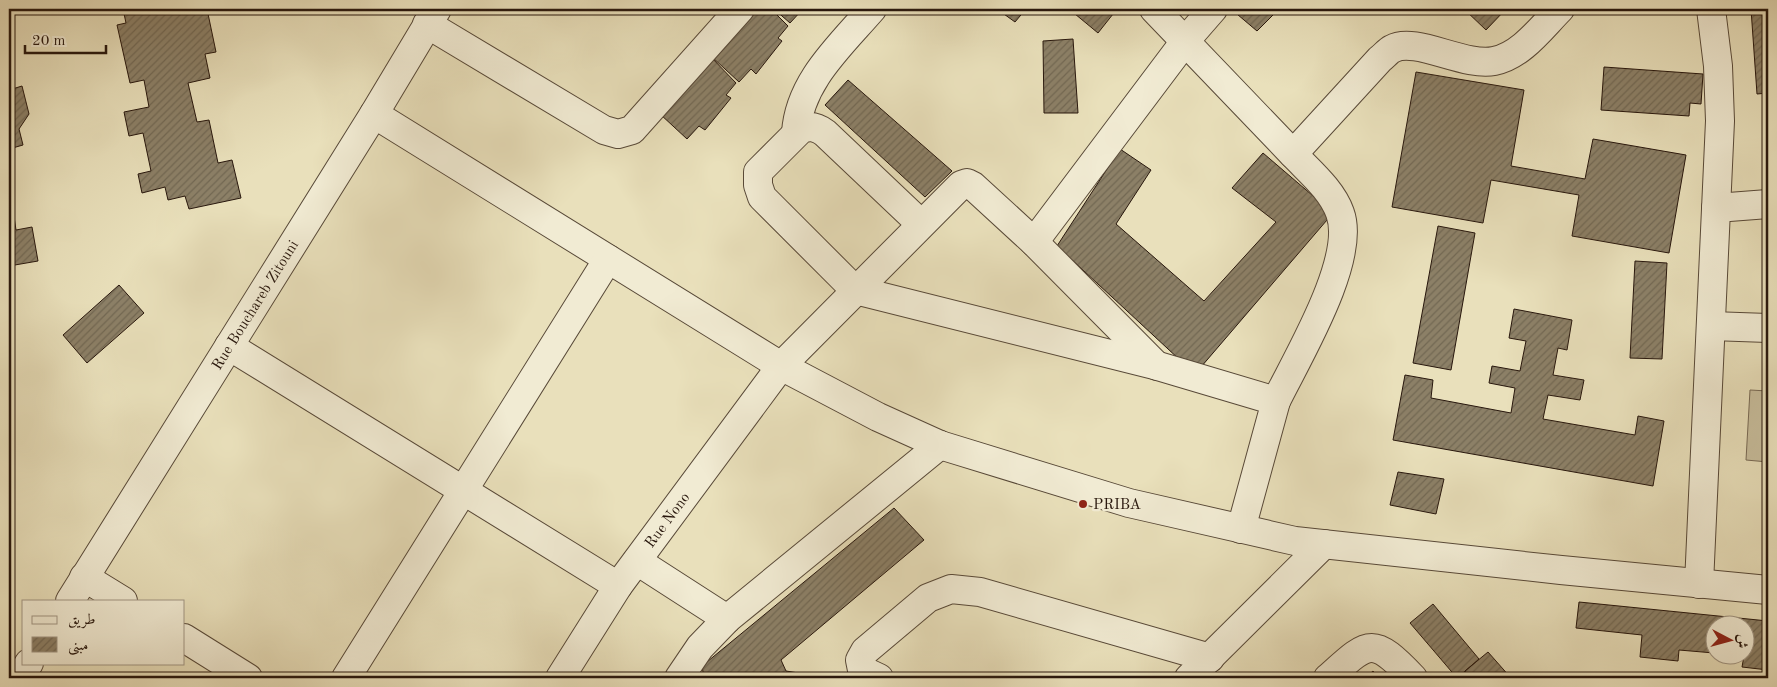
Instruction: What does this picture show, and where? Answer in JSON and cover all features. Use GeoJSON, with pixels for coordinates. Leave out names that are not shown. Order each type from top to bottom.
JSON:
{"type":"FeatureCollection","features":[{"type":"Feature","properties":{"kind":"street"},"geometry":{"type":"LineString","coordinates":[[432,17],[604,130],[618,134],[632,130],[740,9]]}},
{"type":"Feature","properties":{"kind":"street"},"geometry":{"type":"LineString","coordinates":[[796,133],[797,115],[805,92],[826,61],[872,9]]}},
{"type":"Feature","properties":{"kind":"street"},"geometry":{"type":"LineString","coordinates":[[1154,9],[1186,40],[1327,190],[1340,212],[1344,232],[1343,246],[1330,289],[1276,401],[1241,529]]}},
{"type":"Feature","properties":{"kind":"street"},"geometry":{"type":"LineString","coordinates":[[1158,366],[1034,242],[1186,40],[1212,9]]}},
{"type":"Feature","properties":{"kind":"street"},"geometry":{"type":"LineString","coordinates":[[1293,154],[1392,48],[1404,46],[1419,47],[1476,62],[1495,61],[1525,44],[1560,9]]}},
{"type":"Feature","properties":{"kind":"street"},"geometry":{"type":"LineString","coordinates":[[1699,584],[1720,121],[1718,66],[1711,9]]}},
{"type":"Feature","properties":{"kind":"street","name":"Rue Bouchareb Zitouni"},"geometry":{"type":"LineString","coordinates":[[71,600],[374,114],[432,17]]}},
{"type":"Feature","properties":{"kind":"street"},"geometry":{"type":"LineString","coordinates":[[374,114],[781,366],[878,417],[940,445],[1129,503],[1295,541],[1768,590]]}},
{"type":"Feature","properties":{"kind":"street"},"geometry":{"type":"LineString","coordinates":[[921,224],[821,129],[804,127],[758,172],[759,191],[856,290],[1158,366],[1276,401]]}},
{"type":"Feature","properties":{"kind":"street","name":"Rue Nono"},"geometry":{"type":"LineString","coordinates":[[560,678],[618,586],[781,366],[962,185],[967,183],[973,186],[1034,242]]}},
{"type":"Feature","properties":{"kind":"street"},"geometry":{"type":"LineString","coordinates":[[1716,208],[1768,204]]}},
{"type":"Feature","properties":{"kind":"street"},"geometry":{"type":"LineString","coordinates":[[346,678],[608,259]]}},
{"type":"Feature","properties":{"kind":"street"},"geometry":{"type":"LineString","coordinates":[[1711,326],[1768,328]]}},
{"type":"Feature","properties":{"kind":"street"},"geometry":{"type":"LineString","coordinates":[[229,346],[618,586]]}},
{"type":"Feature","properties":{"kind":"street"},"geometry":{"type":"LineString","coordinates":[[679,678],[700,647],[727,619],[940,445]]}},
{"type":"Feature","properties":{"kind":"street"},"geometry":{"type":"LineString","coordinates":[[1189,678],[1324,544]]}},
{"type":"Feature","properties":{"kind":"street"},"geometry":{"type":"LineString","coordinates":[[637,561],[727,619]]}},
{"type":"Feature","properties":{"kind":"street"},"geometry":{"type":"LineString","coordinates":[[84,577],[121,600]]}},
{"type":"Feature","properties":{"kind":"street"},"geometry":{"type":"LineString","coordinates":[[879,678],[862,670],[860,660],[865,651],[928,598],[951,589],[980,592],[1210,658]]}},
{"type":"Feature","properties":{"kind":"street"},"geometry":{"type":"LineString","coordinates":[[185,639],[248,678]]}},
{"type":"Feature","properties":{"kind":"street"},"geometry":{"type":"LineString","coordinates":[[1328,678],[1358,650],[1372,648],[1386,652],[1413,678]]}},
{"type":"Feature","properties":{"kind":"street"},"geometry":{"type":"LineString","coordinates":[[20,678],[29,664]]}},
{"type":"Feature","properties":{"kind":"shaded area"},"geometry":{"type":"Polygon","coordinates":[[[1750,390],[1768,391],[1768,462],[1746,460],[1750,390]]]}},
{"type":"Feature","properties":{"kind":"building"},"geometry":{"type":"Polygon","coordinates":[[[123,9],[207,9],[216,52],[205,54],[210,78],[188,83],[197,122],[209,120],[218,163],[232,160],[241,198],[189,209],[185,196],[168,200],[165,187],[142,193],[138,174],[151,171],[143,133],[129,136],[124,112],[149,107],[144,80],[130,83],[117,25],[126,23],[123,9]]]}},
{"type":"Feature","properties":{"kind":"building"},"geometry":{"type":"Polygon","coordinates":[[[755,9],[771,9],[788,26],[778,38],[782,41],[756,74],[751,69],[739,82],[712,57],[755,9]]]}},
{"type":"Feature","properties":{"kind":"building"},"geometry":{"type":"Polygon","coordinates":[[[774,9],[812,9],[808,14],[802,10],[790,23],[774,9]]]}},
{"type":"Feature","properties":{"kind":"building"},"geometry":{"type":"Polygon","coordinates":[[[997,9],[1026,9],[1015,22],[997,9]]]}},
{"type":"Feature","properties":{"kind":"building"},"geometry":{"type":"Polygon","coordinates":[[[1069,9],[1117,9],[1098,33],[1069,9]]]}},
{"type":"Feature","properties":{"kind":"building"},"geometry":{"type":"Polygon","coordinates":[[[1231,9],[1273,9],[1276,12],[1257,31],[1231,9]]]}},
{"type":"Feature","properties":{"kind":"building"},"geometry":{"type":"Polygon","coordinates":[[[1464,9],[1506,9],[1486,30],[1464,9]]]}},
{"type":"Feature","properties":{"kind":"building"},"geometry":{"type":"Polygon","coordinates":[[[1751,9],[1768,9],[1768,93],[1757,94],[1751,9]]]}},
{"type":"Feature","properties":{"kind":"building"},"geometry":{"type":"Polygon","coordinates":[[[1073,39],[1078,113],[1044,113],[1043,41],[1073,39]]]}},
{"type":"Feature","properties":{"kind":"building"},"geometry":{"type":"Polygon","coordinates":[[[711,57],[736,83],[726,95],[731,98],[705,130],[699,126],[687,139],[660,114],[711,57]]]}},
{"type":"Feature","properties":{"kind":"building"},"geometry":{"type":"Polygon","coordinates":[[[1604,67],[1703,74],[1701,104],[1690,103],[1689,116],[1601,110],[1604,67]]]}},
{"type":"Feature","properties":{"kind":"building"},"geometry":{"type":"Polygon","coordinates":[[[1416,72],[1524,90],[1511,166],[1585,179],[1593,139],[1686,155],[1669,253],[1572,236],[1579,195],[1491,180],[1483,223],[1392,207],[1416,72]]]}},
{"type":"Feature","properties":{"kind":"building"},"geometry":{"type":"Polygon","coordinates":[[[848,80],[952,171],[925,197],[825,105],[848,80]]]}},
{"type":"Feature","properties":{"kind":"building"},"geometry":{"type":"Polygon","coordinates":[[[22,86],[29,114],[19,129],[23,145],[9,149],[9,90],[22,86]]]}},
{"type":"Feature","properties":{"kind":"building"},"geometry":{"type":"Polygon","coordinates":[[[1120,149],[1151,170],[1116,224],[1204,301],[1276,222],[1232,188],[1263,153],[1333,213],[1195,374],[1057,246],[1120,149]]]}},
{"type":"Feature","properties":{"kind":"building"},"geometry":{"type":"Polygon","coordinates":[[[9,203],[12,203],[16,230],[32,227],[38,261],[9,266],[9,203]]]}},
{"type":"Feature","properties":{"kind":"building"},"geometry":{"type":"Polygon","coordinates":[[[1438,226],[1475,233],[1451,370],[1413,363],[1438,226]]]}},
{"type":"Feature","properties":{"kind":"building"},"geometry":{"type":"Polygon","coordinates":[[[1635,261],[1667,263],[1662,359],[1630,358],[1635,261]]]}},
{"type":"Feature","properties":{"kind":"building"},"geometry":{"type":"Polygon","coordinates":[[[119,285],[144,313],[87,363],[63,335],[119,285]]]}},
{"type":"Feature","properties":{"kind":"building"},"geometry":{"type":"Polygon","coordinates":[[[1514,309],[1572,320],[1567,350],[1558,348],[1553,375],[1584,380],[1580,400],[1548,395],[1543,419],[1635,435],[1638,416],[1664,421],[1653,486],[1393,440],[1405,375],[1433,380],[1431,398],[1511,413],[1515,388],[1489,383],[1492,366],[1520,371],[1526,341],[1509,338],[1514,309]]]}},
{"type":"Feature","properties":{"kind":"building"},"geometry":{"type":"Polygon","coordinates":[[[1398,472],[1444,479],[1436,514],[1390,505],[1398,472]]]}},
{"type":"Feature","properties":{"kind":"building"},"geometry":{"type":"Polygon","coordinates":[[[894,508],[924,540],[781,660],[786,671],[830,678],[704,678],[702,666],[894,508]]]}},
{"type":"Feature","properties":{"kind":"building"},"geometry":{"type":"Polygon","coordinates":[[[1579,602],[1704,615],[1704,652],[1679,650],[1678,661],[1640,657],[1642,635],[1576,628],[1579,602]]]}},
{"type":"Feature","properties":{"kind":"building"},"geometry":{"type":"Polygon","coordinates":[[[1433,604],[1479,659],[1457,678],[1410,623],[1433,604]]]}},
{"type":"Feature","properties":{"kind":"building"},"geometry":{"type":"Polygon","coordinates":[[[1754,620],[1768,621],[1768,670],[1742,667],[1743,664],[1754,664],[1754,620]]]}},
{"type":"Feature","properties":{"kind":"building"},"geometry":{"type":"Polygon","coordinates":[[[1488,652],[1511,678],[1471,678],[1465,671],[1488,652]]]}},
{"type":"Feature","properties":{"kind":"building"},"geometry":{"type":"Polygon","coordinates":[[[1373,671],[1379,678],[1365,678],[1373,671]]]}},
{"type":"Feature","properties":{"kind":"place","name":"PRIBA"},"geometry":{"type":"Point","coordinates":[1083,504]}}]}
